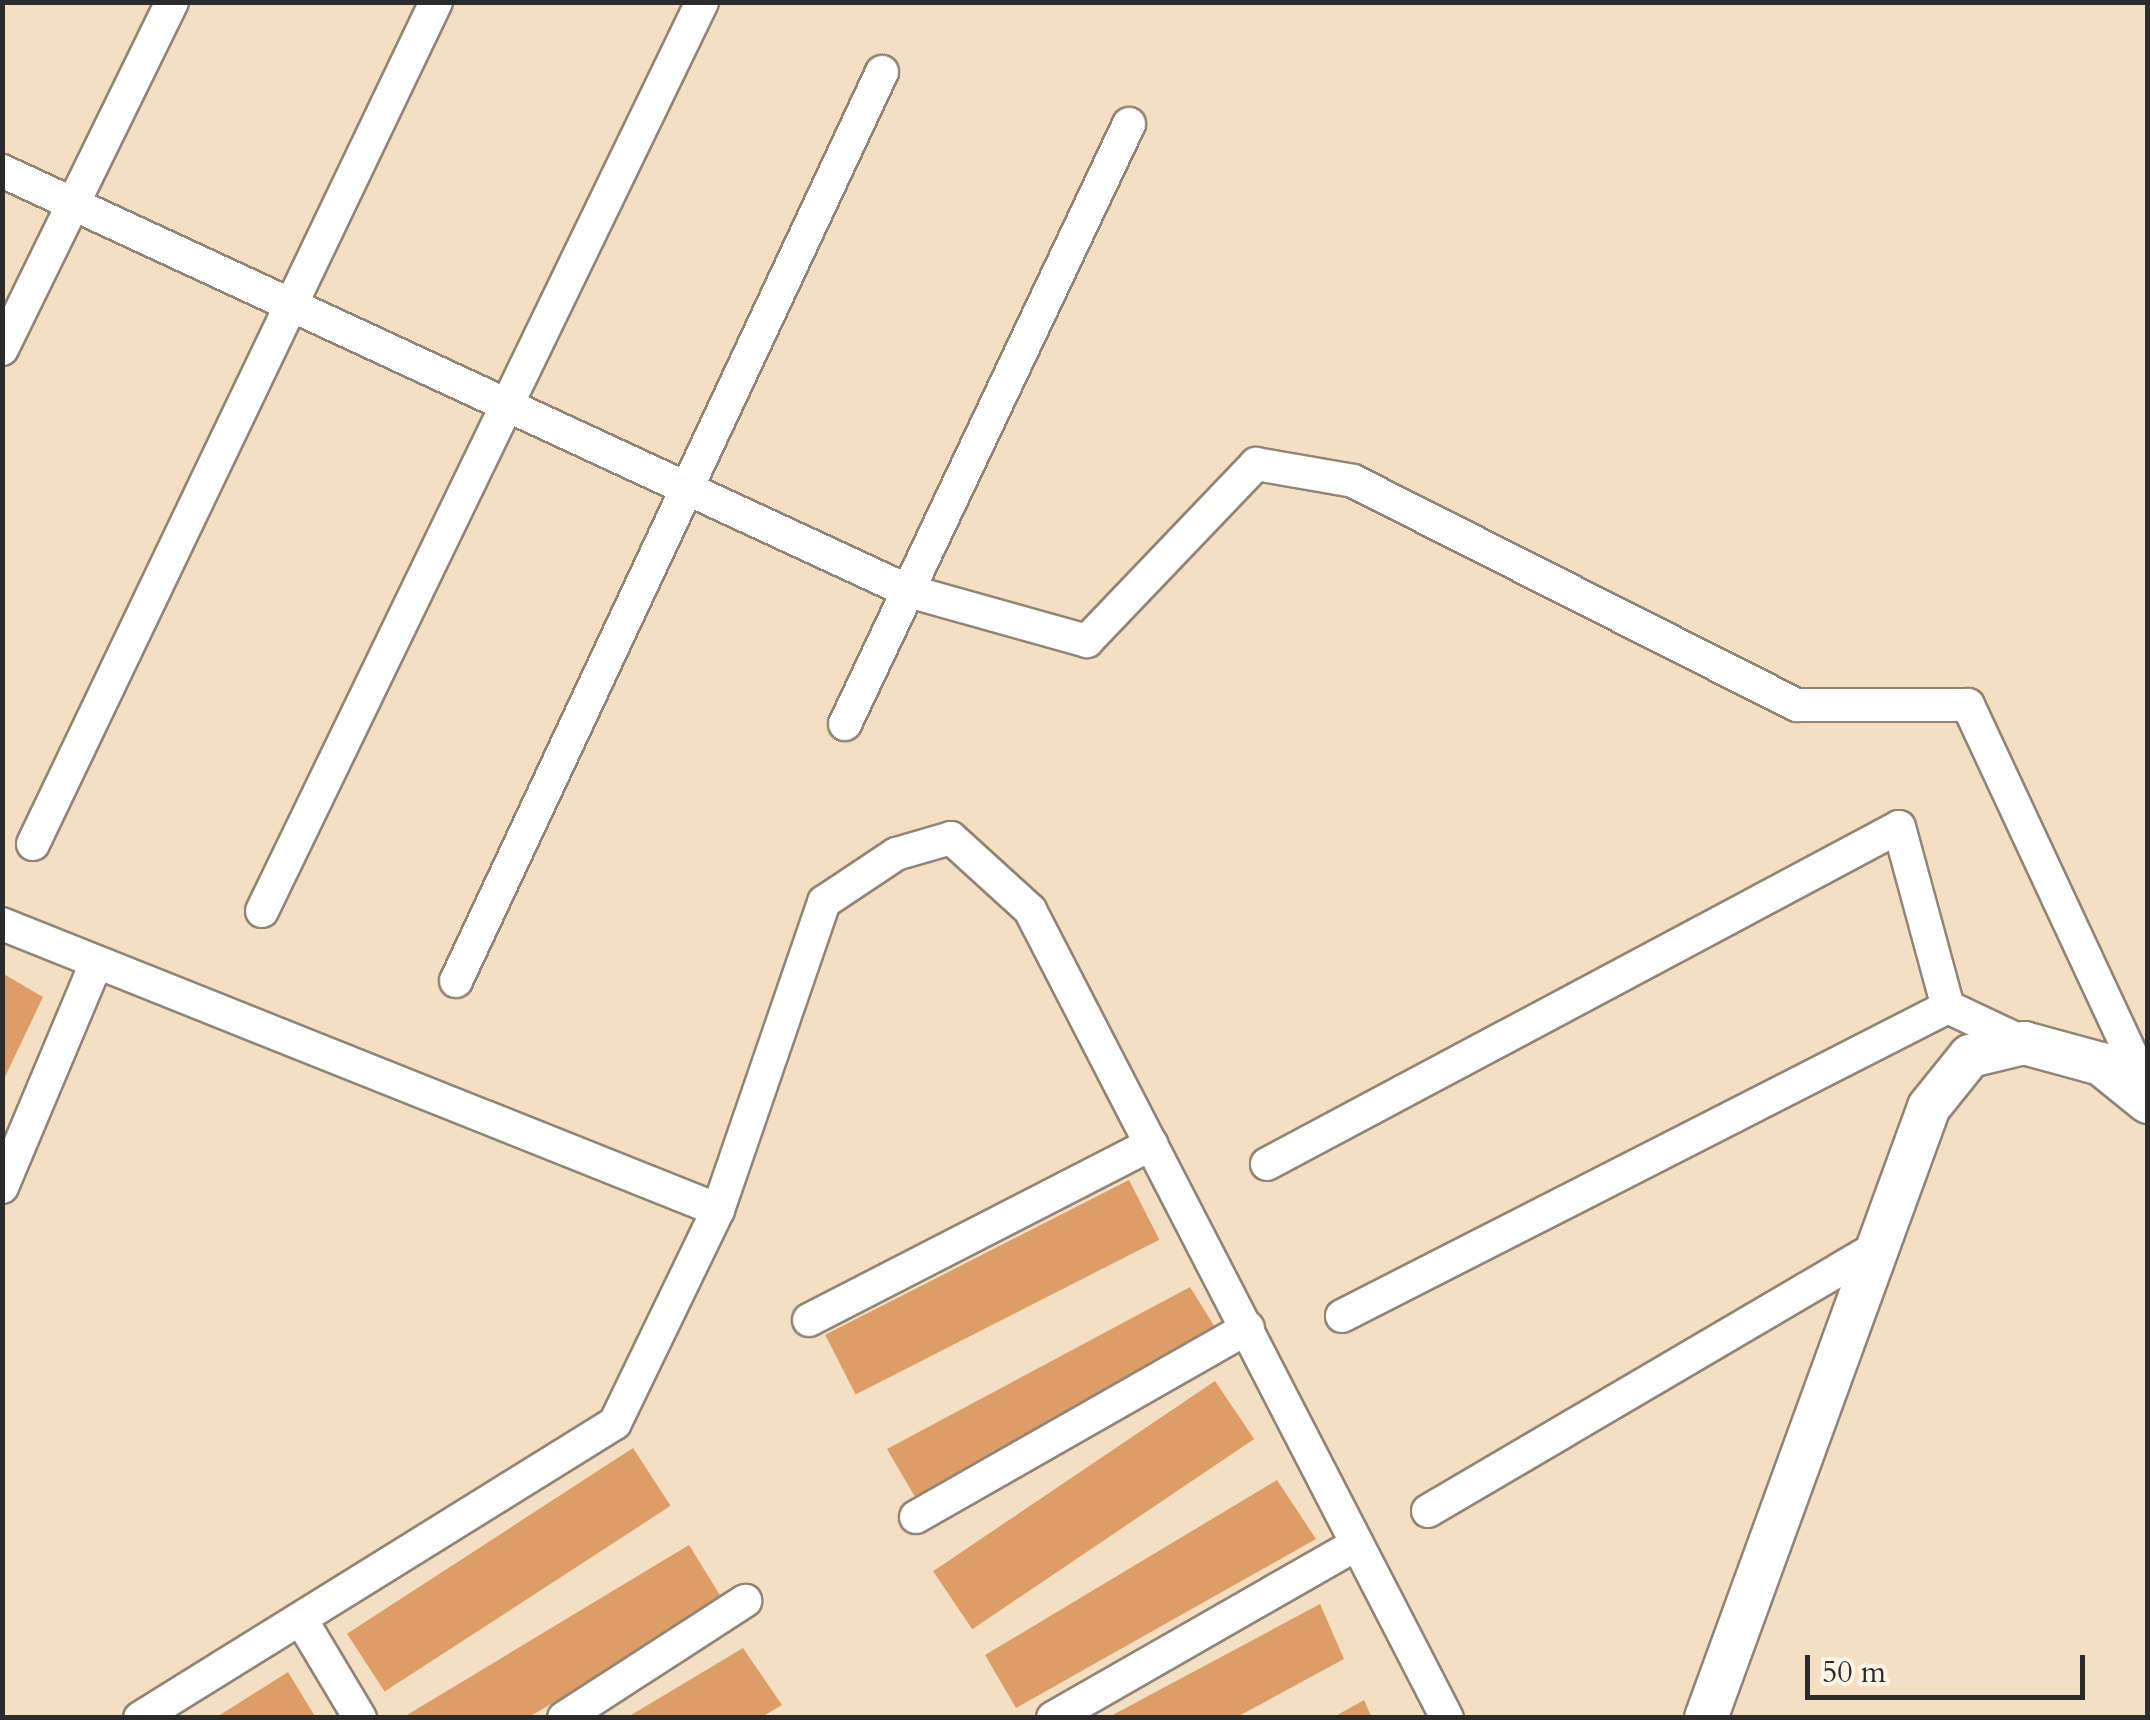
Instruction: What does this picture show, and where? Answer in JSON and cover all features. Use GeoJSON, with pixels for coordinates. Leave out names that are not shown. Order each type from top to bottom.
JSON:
{"type":"FeatureCollection","features":[{"type":"Feature","properties":{"kind":"street"},"geometry":{"type":"LineString","coordinates":[[2,349],[172,2]]}},
{"type":"Feature","properties":{"kind":"street"},"geometry":{"type":"LineString","coordinates":[[32,844],[436,2]]}},
{"type":"Feature","properties":{"kind":"street"},"geometry":{"type":"LineString","coordinates":[[262,911],[702,2]]}},
{"type":"Feature","properties":{"kind":"street"},"geometry":{"type":"LineString","coordinates":[[456,982],[882,72]]}},
{"type":"Feature","properties":{"kind":"street"},"geometry":{"type":"LineString","coordinates":[[845,724],[1129,124]]}},
{"type":"Feature","properties":{"kind":"street"},"geometry":{"type":"LineString","coordinates":[[2,172],[908,591],[1087,641],[1256,464],[1353,480],[1797,705],[1968,705],[2148,1091]]}},
{"type":"Feature","properties":{"kind":"street"},"geometry":{"type":"LineString","coordinates":[[1267,1164],[1899,827],[1948,1007],[2024,1043],[2101,1064],[2148,1102]]}},
{"type":"Feature","properties":{"kind":"street"},"geometry":{"type":"LineString","coordinates":[[140,1718],[615,1423],[718,1210],[824,902],[896,854],[952,838],[1030,910],[1248,1328],[1353,1546],[1447,1718]]}},
{"type":"Feature","properties":{"kind":"street"},"geometry":{"type":"LineString","coordinates":[[2,924],[718,1210]]}},
{"type":"Feature","properties":{"kind":"street"},"geometry":{"type":"LineString","coordinates":[[2,1188],[96,963]]}},
{"type":"Feature","properties":{"kind":"street"},"geometry":{"type":"LineString","coordinates":[[1342,1316],[1948,1007]]}},
{"type":"Feature","properties":{"kind":"street"},"geometry":{"type":"LineString","coordinates":[[1706,1718],[1929,1107],[1970,1056],[2024,1043]]}},
{"type":"Feature","properties":{"kind":"street"},"geometry":{"type":"LineString","coordinates":[[808,1320],[1150,1144]]}},
{"type":"Feature","properties":{"kind":"street"},"geometry":{"type":"LineString","coordinates":[[1428,1510],[1876,1248]]}},
{"type":"Feature","properties":{"kind":"street"},"geometry":{"type":"LineString","coordinates":[[916,1517],[1248,1328]]}},
{"type":"Feature","properties":{"kind":"street"},"geometry":{"type":"LineString","coordinates":[[1053,1718],[1353,1546]]}},
{"type":"Feature","properties":{"kind":"street"},"geometry":{"type":"LineString","coordinates":[[564,1718],[745,1602]]}},
{"type":"Feature","properties":{"kind":"street"},"geometry":{"type":"LineString","coordinates":[[302,1620],[360,1718]]}},
{"type":"Feature","properties":{"kind":"building"},"geometry":{"type":"Polygon","coordinates":[[[2,973],[43,997],[2,1083],[2,973]]]}},
{"type":"Feature","properties":{"kind":"building"},"geometry":{"type":"Polygon","coordinates":[[[1129,1180],[1159,1240],[856,1395],[825,1335],[1129,1180]]]}},
{"type":"Feature","properties":{"kind":"building"},"geometry":{"type":"Polygon","coordinates":[[[1190,1287],[1218,1332],[918,1502],[887,1449],[1190,1287]]]}},
{"type":"Feature","properties":{"kind":"building"},"geometry":{"type":"Polygon","coordinates":[[[1215,1381],[1254,1439],[972,1629],[933,1571],[1215,1381]]]}},
{"type":"Feature","properties":{"kind":"building"},"geometry":{"type":"Polygon","coordinates":[[[633,1448],[671,1506],[385,1692],[347,1634],[633,1448]]]}},
{"type":"Feature","properties":{"kind":"building"},"geometry":{"type":"Polygon","coordinates":[[[1277,1480],[1316,1539],[1016,1708],[985,1655],[1277,1480]]]}},
{"type":"Feature","properties":{"kind":"building"},"geometry":{"type":"Polygon","coordinates":[[[689,1545],[723,1600],[601,1675],[527,1718],[402,1718],[689,1545]]]}},
{"type":"Feature","properties":{"kind":"building"},"geometry":{"type":"Polygon","coordinates":[[[1320,1604],[1344,1659],[1235,1718],[1107,1718],[1320,1604]]]}},
{"type":"Feature","properties":{"kind":"building"},"geometry":{"type":"Polygon","coordinates":[[[743,1648],[782,1705],[760,1718],[626,1718],[743,1648]]]}},
{"type":"Feature","properties":{"kind":"building"},"geometry":{"type":"Polygon","coordinates":[[[288,1672],[316,1718],[215,1718],[288,1672]]]}},
{"type":"Feature","properties":{"kind":"building"},"geometry":{"type":"Polygon","coordinates":[[[1364,1700],[1372,1718],[1332,1718],[1364,1700]]]}}]}
